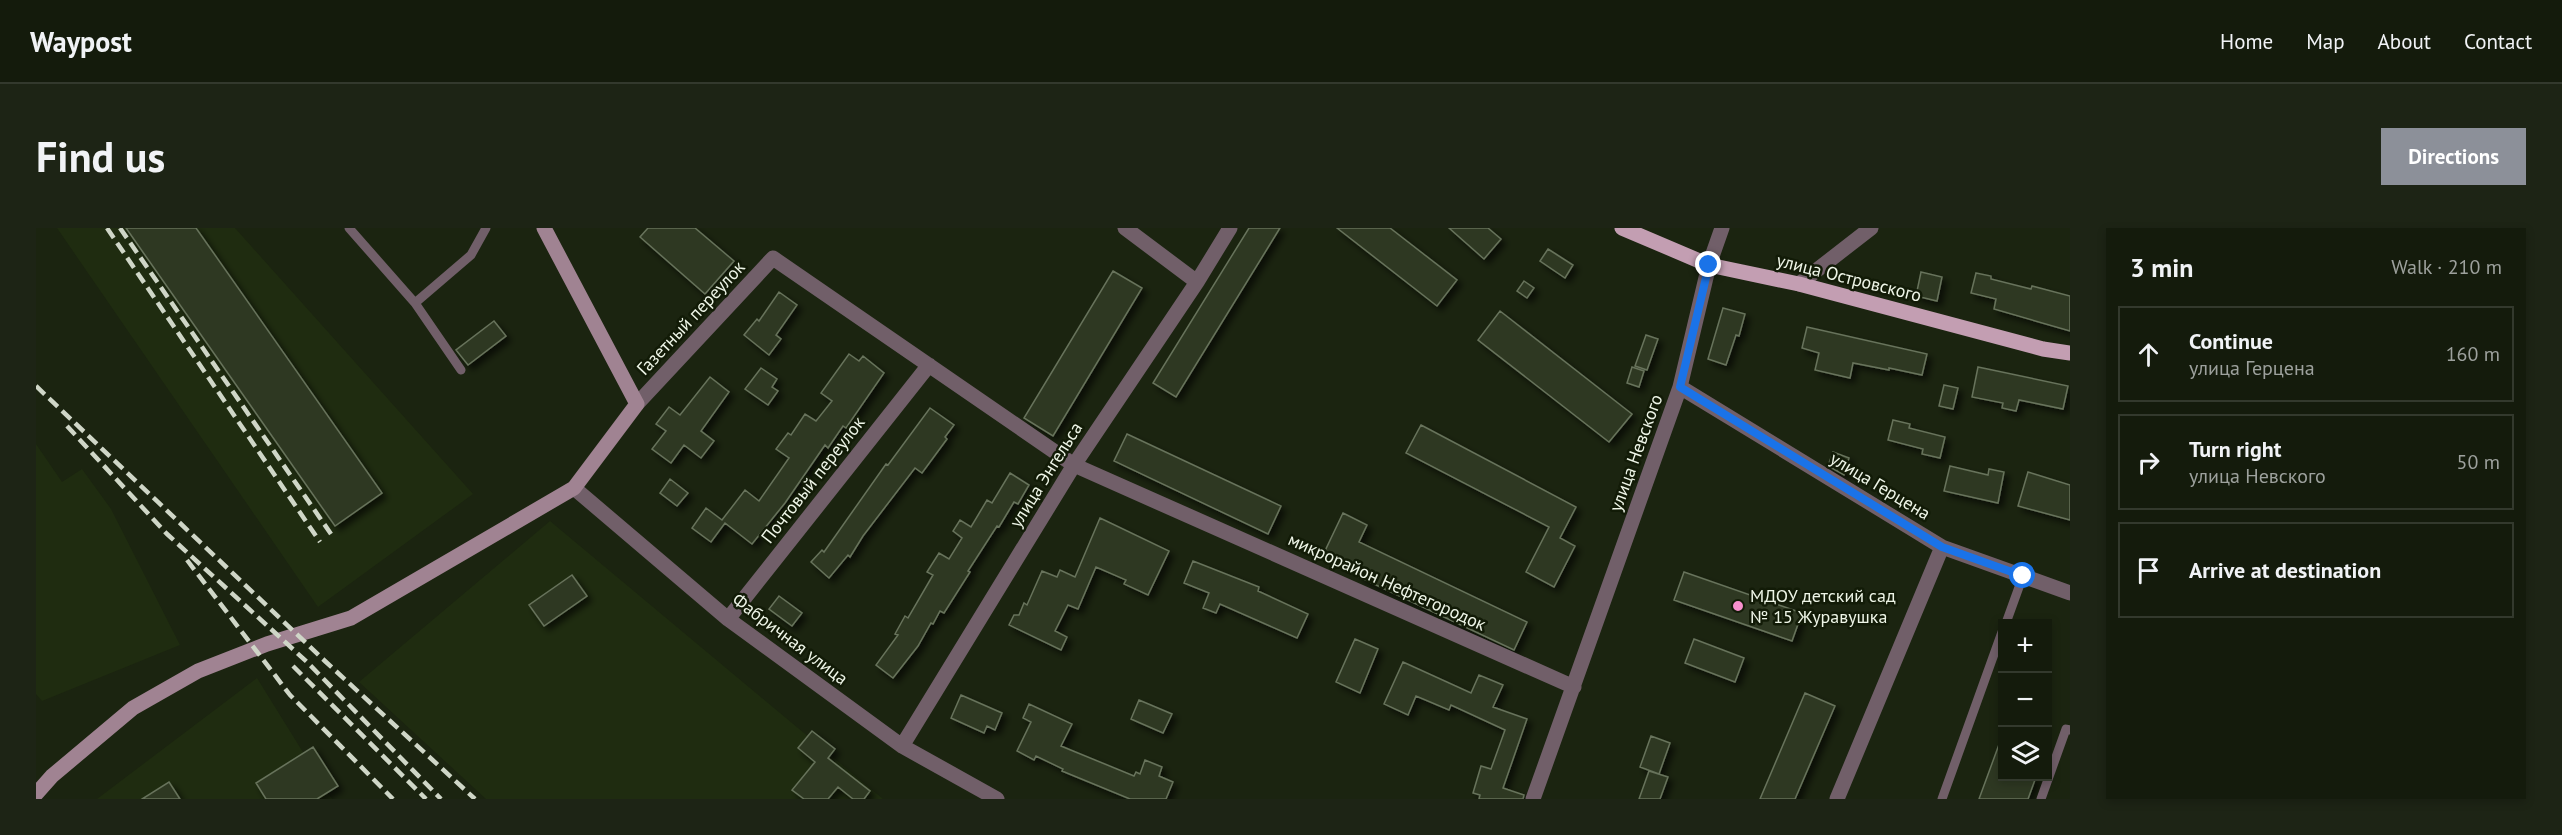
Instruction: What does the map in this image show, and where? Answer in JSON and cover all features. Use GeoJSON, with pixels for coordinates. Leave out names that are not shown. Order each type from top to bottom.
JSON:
{"type":"FeatureCollection","features":[{"type":"Feature","properties":{"kind":"main road","name":"улица Островского"},"geometry":{"type":"LineString","coordinates":[[1622,228],[1709,265],[1799,284],[2043,349],[2070,353]]}},
{"type":"Feature","properties":{"kind":"street"},"geometry":{"type":"LineString","coordinates":[[36,794],[52,776],[133,708],[198,671],[267,644],[351,618],[574,488],[637,404],[544,228]]}},
{"type":"Feature","properties":{"kind":"street"},"geometry":{"type":"LineString","coordinates":[[1125,228],[1197,282]]}},
{"type":"Feature","properties":{"kind":"street","name":"улица Энгельса"},"geometry":{"type":"LineString","coordinates":[[902,746],[1074,465],[1197,282],[1230,228]]}},
{"type":"Feature","properties":{"kind":"street","name":"улица Невского"},"geometry":{"type":"LineString","coordinates":[[1574,687],[1680,387],[1709,265],[1722,228]]}},
{"type":"Feature","properties":{"kind":"street"},"geometry":{"type":"LineString","coordinates":[[1799,284],[1871,228]]}},
{"type":"Feature","properties":{"kind":"street","name":"Газетный переулок"},"geometry":{"type":"LineString","coordinates":[[637,404],[773,258]]}},
{"type":"Feature","properties":{"kind":"street","name":"микрорайон Нефтегородок"},"geometry":{"type":"LineString","coordinates":[[773,258],[1074,465],[1574,687]]}},
{"type":"Feature","properties":{"kind":"street","name":"Почтовый переулок"},"geometry":{"type":"LineString","coordinates":[[728,619],[929,365]]}},
{"type":"Feature","properties":{"kind":"street","name":"улица Герцена"},"geometry":{"type":"LineString","coordinates":[[1680,387],[1942,547],[2070,593]]}},
{"type":"Feature","properties":{"kind":"street","name":"Фабричная улица"},"geometry":{"type":"LineString","coordinates":[[574,488],[728,619],[902,746],[997,799]]}},
{"type":"Feature","properties":{"kind":"street"},"geometry":{"type":"LineString","coordinates":[[1837,799],[1942,547]]}},
{"type":"Feature","properties":{"kind":"street"},"geometry":{"type":"LineString","coordinates":[[1533,799],[1574,687]]}},
{"type":"Feature","properties":{"kind":"lane"},"geometry":{"type":"LineString","coordinates":[[349,228],[415,303],[461,370]]}},
{"type":"Feature","properties":{"kind":"lane"},"geometry":{"type":"LineString","coordinates":[[415,303],[471,255],[486,228]]}},
{"type":"Feature","properties":{"kind":"lane"},"geometry":{"type":"LineString","coordinates":[[2008,619],[2023,576]]}},
{"type":"Feature","properties":{"kind":"lane"},"geometry":{"type":"LineString","coordinates":[[1942,799],[1998,643]]}},
{"type":"Feature","properties":{"kind":"lane"},"geometry":{"type":"LineString","coordinates":[[2041,799],[2066,729],[2070,730]]}},
{"type":"Feature","properties":{"kind":"shaded area"},"geometry":{"type":"Polygon","coordinates":[[[57,228],[235,228],[473,494],[318,607],[57,228]]]}},
{"type":"Feature","properties":{"kind":"shaded area"},"geometry":{"type":"Polygon","coordinates":[[[36,444],[62,482],[82,469],[111,509],[180,645],[42,701],[36,694],[36,444]]]}},
{"type":"Feature","properties":{"kind":"shaded area"},"geometry":{"type":"Polygon","coordinates":[[[550,521],[883,799],[486,799],[359,682],[550,521]]]}},
{"type":"Feature","properties":{"kind":"shaded area"},"geometry":{"type":"Polygon","coordinates":[[[257,678],[332,799],[97,799],[257,678]]]}},
{"type":"Feature","properties":{"kind":"building"},"geometry":{"type":"Polygon","coordinates":[[[126,228],[196,228],[382,493],[335,526],[126,228]]]}},
{"type":"Feature","properties":{"kind":"building"},"geometry":{"type":"Polygon","coordinates":[[[648,228],[695,228],[734,261],[705,294],[640,237],[648,228]]]}},
{"type":"Feature","properties":{"kind":"building"},"geometry":{"type":"Polygon","coordinates":[[[1249,228],[1280,228],[1176,397],[1153,383],[1249,228]]]}},
{"type":"Feature","properties":{"kind":"building"},"geometry":{"type":"Polygon","coordinates":[[[1337,228],[1390,228],[1457,280],[1437,306],[1337,228]]]}},
{"type":"Feature","properties":{"kind":"building"},"geometry":{"type":"Polygon","coordinates":[[[1449,228],[1488,228],[1501,239],[1484,259],[1449,228]]]}},
{"type":"Feature","properties":{"kind":"building"},"geometry":{"type":"Polygon","coordinates":[[[1548,249],[1573,265],[1565,278],[1540,261],[1548,249]]]}},
{"type":"Feature","properties":{"kind":"building"},"geometry":{"type":"Polygon","coordinates":[[[1113,271],[1142,288],[1053,436],[1024,418],[1113,271]]]}},
{"type":"Feature","properties":{"kind":"building"},"geometry":{"type":"Polygon","coordinates":[[[1921,272],[1942,277],[1937,301],[1916,296],[1921,272]]]}},
{"type":"Feature","properties":{"kind":"building"},"geometry":{"type":"Polygon","coordinates":[[[1976,273],[2031,289],[2032,286],[2070,296],[2070,331],[1994,309],[1996,299],[1971,293],[1976,273]]]}},
{"type":"Feature","properties":{"kind":"building"},"geometry":{"type":"Polygon","coordinates":[[[1524,281],[1534,288],[1527,298],[1517,291],[1524,281]]]}},
{"type":"Feature","properties":{"kind":"building"},"geometry":{"type":"Polygon","coordinates":[[[779,292],[797,305],[776,335],[781,339],[769,355],[744,335],[757,319],[759,321],[779,292]]]}},
{"type":"Feature","properties":{"kind":"building"},"geometry":{"type":"Polygon","coordinates":[[[1723,308],[1745,314],[1739,336],[1736,335],[1726,365],[1708,359],[1723,308]]]}},
{"type":"Feature","properties":{"kind":"building"},"geometry":{"type":"Polygon","coordinates":[[[1500,311],[1632,414],[1609,442],[1478,340],[1500,311]]]}},
{"type":"Feature","properties":{"kind":"building"},"geometry":{"type":"Polygon","coordinates":[[[494,321],[506,336],[468,365],[456,350],[494,321]]]}},
{"type":"Feature","properties":{"kind":"building"},"geometry":{"type":"Polygon","coordinates":[[[1807,327],[1927,354],[1922,375],[1853,363],[1850,378],[1815,370],[1819,353],[1802,348],[1807,327]]]}},
{"type":"Feature","properties":{"kind":"building"},"geometry":{"type":"Polygon","coordinates":[[[1646,335],[1658,339],[1647,370],[1635,366],[1646,335]]]}},
{"type":"Feature","properties":{"kind":"building"},"geometry":{"type":"Polygon","coordinates":[[[849,354],[859,361],[863,356],[884,373],[846,428],[843,426],[828,448],[825,445],[785,503],[752,544],[725,523],[711,542],[692,528],[706,508],[722,520],[745,490],[759,501],[789,458],[776,449],[788,433],[791,435],[805,414],[816,421],[832,401],[821,393],[849,354]]]}},
{"type":"Feature","properties":{"kind":"building"},"geometry":{"type":"Polygon","coordinates":[[[1632,367],[1644,371],[1639,387],[1627,383],[1632,367]]]}},
{"type":"Feature","properties":{"kind":"building"},"geometry":{"type":"Polygon","coordinates":[[[1978,367],[2068,386],[2063,409],[2019,400],[2016,411],[2002,408],[2003,403],[1972,397],[1978,367]]]}},
{"type":"Feature","properties":{"kind":"building"},"geometry":{"type":"Polygon","coordinates":[[[761,368],[777,379],[772,387],[778,391],[768,405],[745,389],[761,368]]]}},
{"type":"Feature","properties":{"kind":"building"},"geometry":{"type":"Polygon","coordinates":[[[710,377],[729,392],[701,431],[714,441],[701,458],[684,445],[671,463],[652,449],[666,431],[656,424],[669,407],[680,415],[710,377]]]}},
{"type":"Feature","properties":{"kind":"building"},"geometry":{"type":"Polygon","coordinates":[[[1944,385],[1958,388],[1953,409],[1939,406],[1944,385]]]}},
{"type":"Feature","properties":{"kind":"building"},"geometry":{"type":"Polygon","coordinates":[[[930,408],[954,425],[945,437],[947,439],[922,473],[915,468],[863,536],[850,557],[848,555],[829,578],[811,562],[822,550],[824,552],[886,464],[888,465],[930,408]]]}},
{"type":"Feature","properties":{"kind":"building"},"geometry":{"type":"Polygon","coordinates":[[[1893,420],[1910,424],[1909,428],[1945,437],[1940,458],[1922,454],[1923,449],[1888,440],[1893,420]]]}},
{"type":"Feature","properties":{"kind":"building"},"geometry":{"type":"Polygon","coordinates":[[[1421,425],[1576,507],[1560,538],[1575,546],[1554,587],[1526,572],[1549,527],[1406,453],[1421,425]]]}},
{"type":"Feature","properties":{"kind":"building"},"geometry":{"type":"Polygon","coordinates":[[[1127,434],[1281,506],[1268,534],[1114,461],[1127,434]]]}},
{"type":"Feature","properties":{"kind":"building"},"geometry":{"type":"Polygon","coordinates":[[[1833,452],[1849,458],[1844,475],[1828,466],[1833,452]]]}},
{"type":"Feature","properties":{"kind":"building"},"geometry":{"type":"Polygon","coordinates":[[[1950,466],[1988,475],[1989,469],[2004,472],[1998,503],[1944,491],[1950,466]]]}},
{"type":"Feature","properties":{"kind":"building"},"geometry":{"type":"Polygon","coordinates":[[[2028,472],[2070,485],[2070,520],[2018,506],[2028,472]]]}},
{"type":"Feature","properties":{"kind":"building"},"geometry":{"type":"Polygon","coordinates":[[[1010,473],[1029,485],[1018,504],[1014,502],[999,527],[997,526],[944,613],[940,611],[918,646],[893,678],[876,665],[898,635],[895,634],[905,616],[908,618],[933,575],[927,572],[939,553],[949,559],[962,538],[953,531],[960,520],[971,527],[987,500],[992,503],[1010,473]]]}},
{"type":"Feature","properties":{"kind":"building"},"geometry":{"type":"Polygon","coordinates":[[[670,479],[688,493],[677,506],[660,493],[670,479]]]}},
{"type":"Feature","properties":{"kind":"building"},"geometry":{"type":"Polygon","coordinates":[[[1343,513],[1367,525],[1359,542],[1527,622],[1514,650],[1359,577],[1362,572],[1324,553],[1343,513]]]}},
{"type":"Feature","properties":{"kind":"building"},"geometry":{"type":"Polygon","coordinates":[[[1100,518],[1169,551],[1148,595],[1124,584],[1126,580],[1096,567],[1078,609],[1068,605],[1055,631],[1067,637],[1061,650],[1009,625],[1014,615],[1019,615],[1024,603],[1027,605],[1042,571],[1057,577],[1060,570],[1075,577],[1100,518]]]}},
{"type":"Feature","properties":{"kind":"building"},"geometry":{"type":"Polygon","coordinates":[[[1193,561],[1259,587],[1258,591],[1308,614],[1297,638],[1220,604],[1216,613],[1203,608],[1209,593],[1184,583],[1193,561]]]}},
{"type":"Feature","properties":{"kind":"building","name":"МДОУ детский сад № 15 Журавушка"},"geometry":{"type":"Polygon","coordinates":[[[1684,572],[1802,613],[1792,641],[1674,600],[1684,572]]]}},
{"type":"Feature","properties":{"kind":"building"},"geometry":{"type":"Polygon","coordinates":[[[572,575],[587,596],[544,626],[529,605],[572,575]]]}},
{"type":"Feature","properties":{"kind":"building"},"geometry":{"type":"Polygon","coordinates":[[[779,596],[802,613],[792,626],[769,609],[779,596]]]}},
{"type":"Feature","properties":{"kind":"building"},"geometry":{"type":"Polygon","coordinates":[[[1355,639],[1378,649],[1360,693],[1336,682],[1355,639]]]}},
{"type":"Feature","properties":{"kind":"building"},"geometry":{"type":"Polygon","coordinates":[[[1694,639],[1744,658],[1735,682],[1685,663],[1694,639]]]}},
{"type":"Feature","properties":{"kind":"building"},"geometry":{"type":"Polygon","coordinates":[[[1403,662],[1471,693],[1479,675],[1503,685],[1493,707],[1527,719],[1503,788],[1524,795],[1523,799],[1479,799],[1480,795],[1473,793],[1481,766],[1491,769],[1505,730],[1451,705],[1449,710],[1416,696],[1408,715],[1384,704],[1403,662]]]}},
{"type":"Feature","properties":{"kind":"building"},"geometry":{"type":"Polygon","coordinates":[[[1805,693],[1835,706],[1795,799],[1760,799],[1805,693]]]}},
{"type":"Feature","properties":{"kind":"building"},"geometry":{"type":"Polygon","coordinates":[[[961,695],[1002,713],[995,730],[987,726],[984,733],[951,718],[961,695]]]}},
{"type":"Feature","properties":{"kind":"building"},"geometry":{"type":"Polygon","coordinates":[[[1139,700],[1172,714],[1163,733],[1131,719],[1139,700]]]}},
{"type":"Feature","properties":{"kind":"building"},"geometry":{"type":"Polygon","coordinates":[[[1029,704],[1072,724],[1061,746],[1134,776],[1136,772],[1140,774],[1145,760],[1162,767],[1159,776],[1173,782],[1166,799],[1130,799],[1062,771],[1063,769],[1036,756],[1034,760],[1017,751],[1031,722],[1023,718],[1029,704]]]}},
{"type":"Feature","properties":{"kind":"building"},"geometry":{"type":"Polygon","coordinates":[[[812,731],[835,749],[828,758],[870,791],[864,799],[853,799],[838,787],[828,799],[804,799],[792,790],[815,762],[798,748],[812,731]]]}},
{"type":"Feature","properties":{"kind":"building"},"geometry":{"type":"Polygon","coordinates":[[[1651,736],[1670,743],[1659,774],[1640,767],[1651,736]]]}},
{"type":"Feature","properties":{"kind":"building"},"geometry":{"type":"Polygon","coordinates":[[[313,747],[338,786],[317,799],[266,799],[256,783],[313,747]]]}},
{"type":"Feature","properties":{"kind":"building"},"geometry":{"type":"Polygon","coordinates":[[[1998,747],[1998,781],[2035,781],[2028,799],[1979,799],[1998,747]]]}},
{"type":"Feature","properties":{"kind":"building"},"geometry":{"type":"Polygon","coordinates":[[[1649,771],[1668,777],[1660,799],[1639,799],[1649,771]]]}},
{"type":"Feature","properties":{"kind":"building"},"geometry":{"type":"Polygon","coordinates":[[[169,782],[180,799],[142,799],[169,782]]]}},
{"type":"Feature","properties":{"kind":"railway"},"geometry":{"type":"LineString","coordinates":[[107,228],[320,542]]}},
{"type":"Feature","properties":{"kind":"railway"},"geometry":{"type":"LineString","coordinates":[[120,228],[331,534]]}},
{"type":"Feature","properties":{"kind":"railway"},"geometry":{"type":"LineString","coordinates":[[36,386],[326,662],[475,799]]}},
{"type":"Feature","properties":{"kind":"railway"},"geometry":{"type":"LineString","coordinates":[[67,426],[167,534],[307,662],[441,799]]}},
{"type":"Feature","properties":{"kind":"railway"},"geometry":{"type":"LineString","coordinates":[[187,560],[290,695],[393,799]]}},
{"type":"Feature","properties":{"kind":"railway"},"geometry":{"type":"LineString","coordinates":[[293,666],[426,799]]}},
{"type":"Feature","properties":{"kind":"place","name":"МДОУ детский сад № 15 Журавушка"},"geometry":{"type":"Point","coordinates":[1738,606]}},
{"type":"Feature","properties":{"kind":"route"},"geometry":{"type":"LineString","coordinates":[[1709,265],[1680,387],[1942,547],[2023,576]]}}]}
